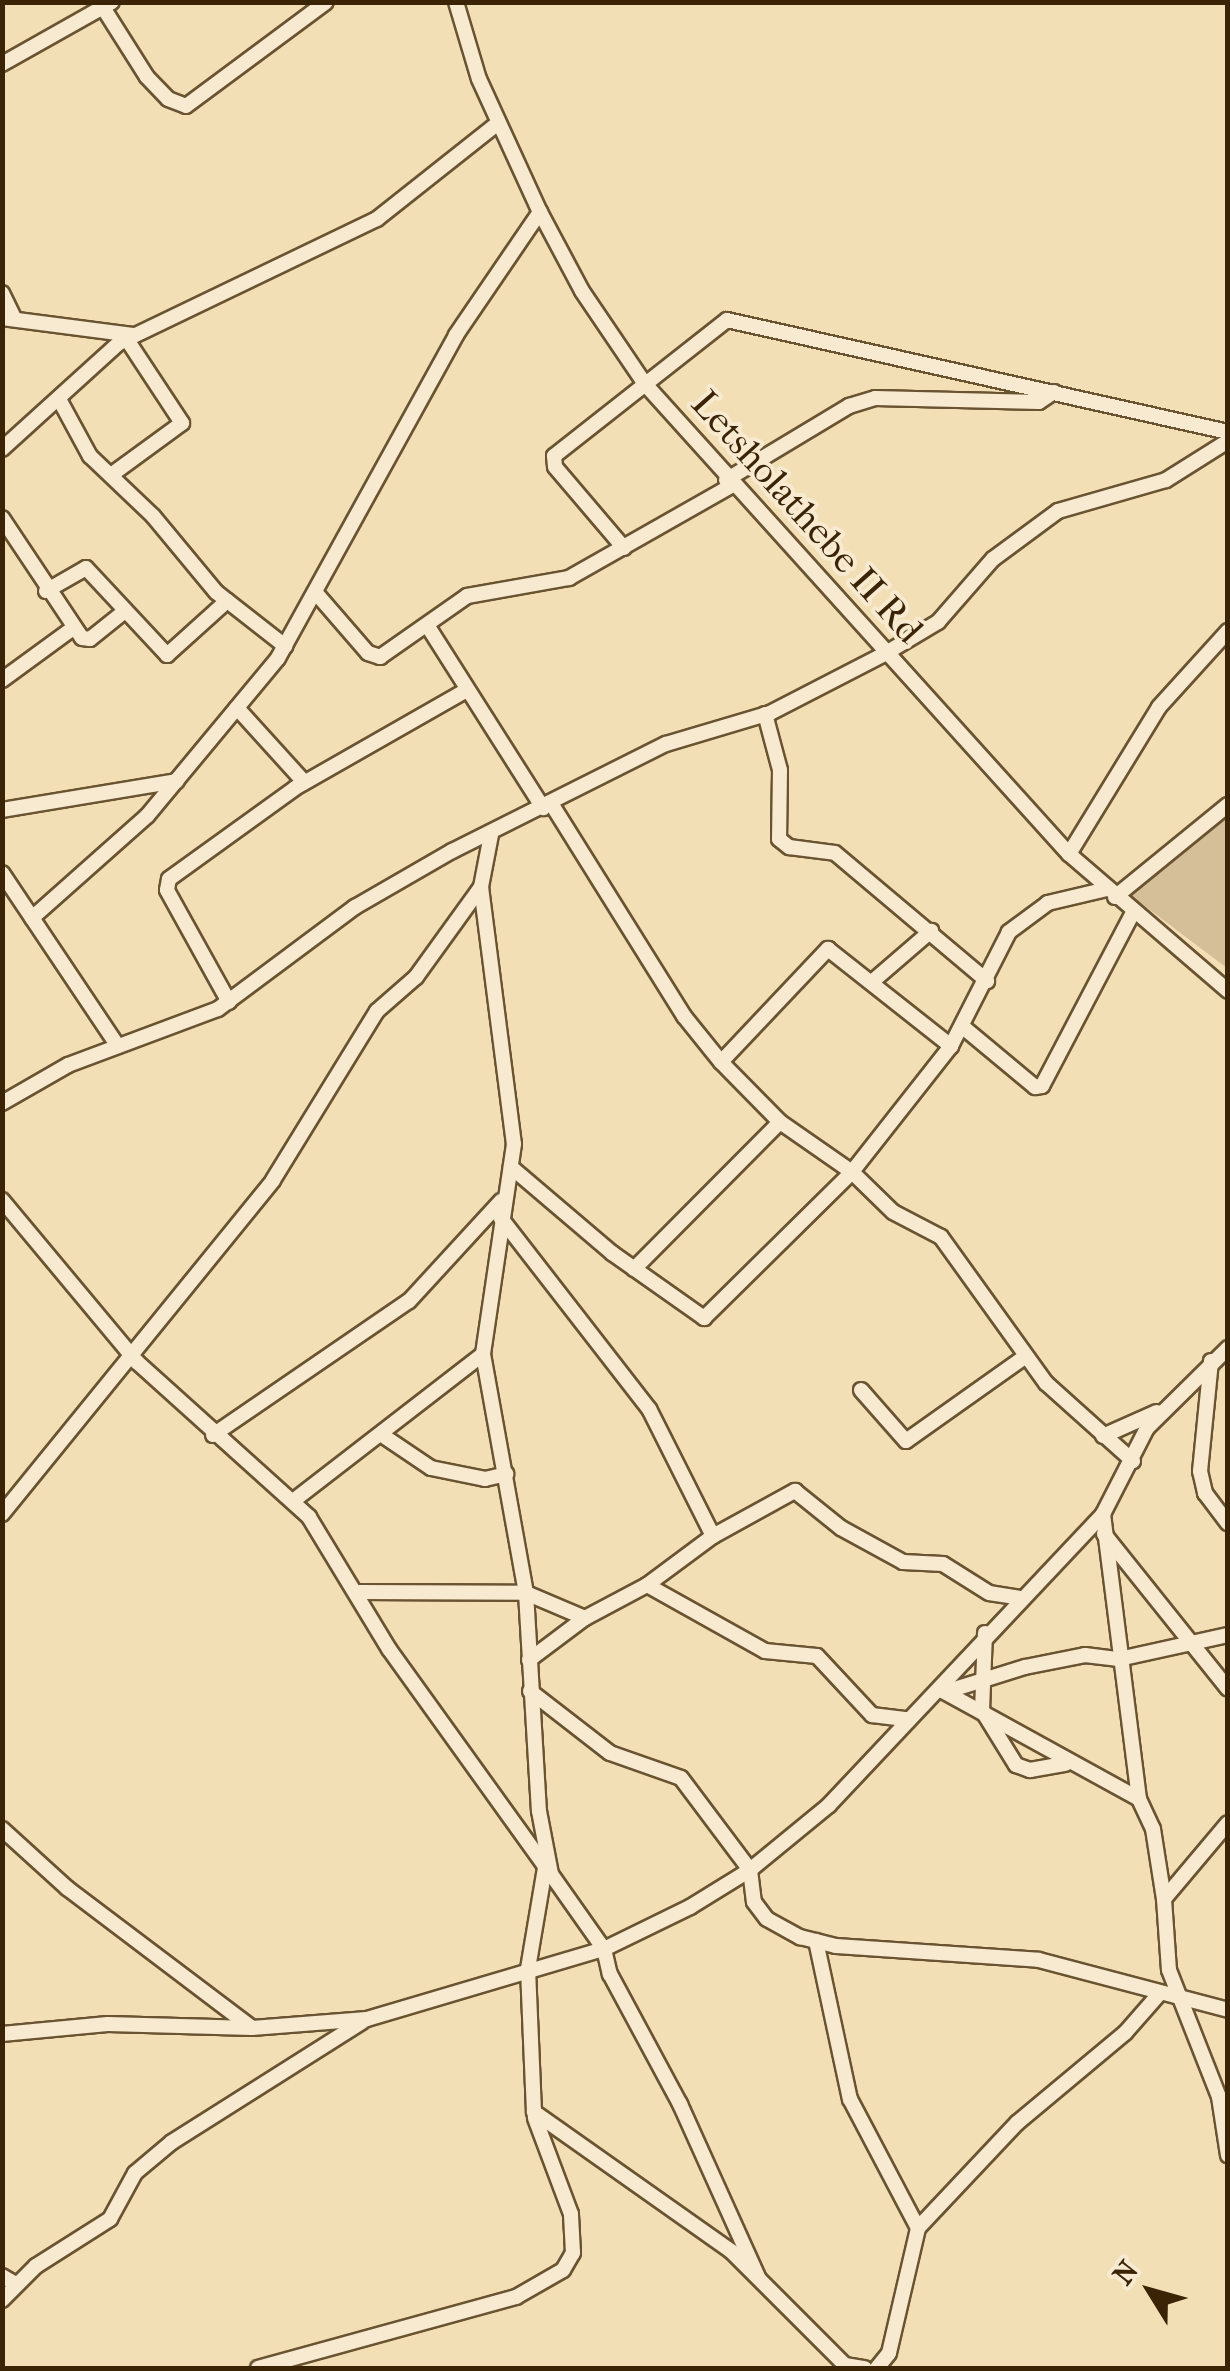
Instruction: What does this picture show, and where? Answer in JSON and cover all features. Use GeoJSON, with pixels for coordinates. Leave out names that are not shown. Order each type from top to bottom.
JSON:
{"type":"FeatureCollection","features":[{"type":"Feature","properties":{"kind":"street"},"geometry":{"type":"LineString","coordinates":[[2,64],[108,6],[147,77],[168,99],[186,106],[326,2]]}},
{"type":"Feature","properties":{"kind":"street","name":"Letsholathebe II Rd"},"geometry":{"type":"LineString","coordinates":[[456,2],[498,123],[540,212],[582,291],[644,384],[728,483],[1070,854],[1133,913],[1228,991]]}},
{"type":"Feature","properties":{"kind":"street"},"geometry":{"type":"LineString","coordinates":[[2,448],[130,336],[377,219],[498,123]]}},
{"type":"Feature","properties":{"kind":"street"},"geometry":{"type":"LineString","coordinates":[[32,918],[136,826],[285,646],[456,335],[540,212]]}},
{"type":"Feature","properties":{"kind":"street"},"geometry":{"type":"LineString","coordinates":[[2,293],[8,317],[130,336],[182,420],[110,476]]}},
{"type":"Feature","properties":{"kind":"street"},"geometry":{"type":"LineString","coordinates":[[624,548],[553,460],[706,330],[736,318],[1228,432]]}},
{"type":"Feature","properties":{"kind":"street"},"geometry":{"type":"LineString","coordinates":[[316,592],[371,656],[467,596],[569,578],[624,548],[849,406],[875,398],[1039,402],[1054,392]]}},
{"type":"Feature","properties":{"kind":"street"},"geometry":{"type":"LineString","coordinates":[[59,399],[90,456],[227,601],[285,646]]}},
{"type":"Feature","properties":{"kind":"street"},"geometry":{"type":"LineString","coordinates":[[2,1104],[62,1068],[230,1002],[355,906],[679,738],[766,714],[886,653],[944,617],[993,559],[1058,511],[1166,480],[1228,441]]}},
{"type":"Feature","properties":{"kind":"street"},"geometry":{"type":"LineString","coordinates":[[2,518],[46,591],[74,628],[90,639],[126,611]]}},
{"type":"Feature","properties":{"kind":"street"},"geometry":{"type":"LineString","coordinates":[[46,591],[86,568],[167,656],[227,601]]}},
{"type":"Feature","properties":{"kind":"street"},"geometry":{"type":"LineString","coordinates":[[426,625],[684,1016],[721,1062],[780,1122],[852,1172],[893,1212],[941,1237],[1068,1408],[1133,1461]]}},
{"type":"Feature","properties":{"kind":"street"},"geometry":{"type":"LineString","coordinates":[[4,678],[74,628]]}},
{"type":"Feature","properties":{"kind":"street"},"geometry":{"type":"LineString","coordinates":[[1070,854],[1159,707],[1228,631]]}},
{"type":"Feature","properties":{"kind":"street"},"geometry":{"type":"LineString","coordinates":[[230,1002],[166,884],[304,782],[466,690]]}},
{"type":"Feature","properties":{"kind":"street"},"geometry":{"type":"LineString","coordinates":[[237,708],[304,782]]}},
{"type":"Feature","properties":{"kind":"street"},"geometry":{"type":"LineString","coordinates":[[766,714],[780,770],[779,839],[789,847],[835,853],[988,981]]}},
{"type":"Feature","properties":{"kind":"street"},"geometry":{"type":"LineString","coordinates":[[2,810],[177,780]]}},
{"type":"Feature","properties":{"kind":"street"},"geometry":{"type":"LineString","coordinates":[[510,1167],[634,1269],[704,1318],[852,1172],[951,1046],[988,981],[1002,942],[1032,910],[1111,893],[1228,804]]}},
{"type":"Feature","properties":{"kind":"street"},"geometry":{"type":"LineString","coordinates":[[258,2368],[516,2297],[563,2270],[573,2253],[571,2214],[534,2112],[528,1969],[548,1871],[530,1691],[526,1593],[483,1354],[510,1167],[512,1121],[481,887],[492,835]]}},
{"type":"Feature","properties":{"kind":"street"},"geometry":{"type":"LineString","coordinates":[[2,873],[118,1046]]}},
{"type":"Feature","properties":{"kind":"street"},"geometry":{"type":"LineString","coordinates":[[2,1514],[68,1440],[130,1354],[273,1180],[377,1011],[416,977],[481,887]]}},
{"type":"Feature","properties":{"kind":"street"},"geometry":{"type":"LineString","coordinates":[[963,1027],[1029,1082],[1042,1086],[1133,913]]}},
{"type":"Feature","properties":{"kind":"street"},"geometry":{"type":"LineString","coordinates":[[873,981],[931,931]]}},
{"type":"Feature","properties":{"kind":"street"},"geometry":{"type":"LineString","coordinates":[[721,1062],[823,950],[873,981],[951,1046]]}},
{"type":"Feature","properties":{"kind":"street"},"geometry":{"type":"LineString","coordinates":[[634,1269],[780,1122]]}},
{"type":"Feature","properties":{"kind":"street"},"geometry":{"type":"LineString","coordinates":[[213,1435],[409,1302],[503,1198]]}},
{"type":"Feature","properties":{"kind":"street"},"geometry":{"type":"LineString","coordinates":[[2,1200],[130,1354],[213,1435],[292,1501],[359,1592],[388,1648],[604,1949],[610,1974],[680,2104],[758,2277]]}},
{"type":"Feature","properties":{"kind":"street"},"geometry":{"type":"LineString","coordinates":[[500,1217],[649,1409],[712,1536]]}},
{"type":"Feature","properties":{"kind":"street"},"geometry":{"type":"LineString","coordinates":[[2,2034],[108,2024],[252,2028],[368,2020],[604,1949],[750,1870],[830,1805],[907,1719],[940,1690],[985,1633],[1103,1514],[1162,1410],[1228,1348]]}},
{"type":"Feature","properties":{"kind":"street"},"geometry":{"type":"LineString","coordinates":[[292,1501],[483,1354]]}},
{"type":"Feature","properties":{"kind":"street"},"geometry":{"type":"LineString","coordinates":[[861,1390],[906,1441],[1026,1356]]}},
{"type":"Feature","properties":{"kind":"street"},"geometry":{"type":"LineString","coordinates":[[1211,1362],[1200,1471],[1204,1494],[1228,1523]]}},
{"type":"Feature","properties":{"kind":"street"},"geometry":{"type":"LineString","coordinates":[[1103,1436],[1162,1410]]}},
{"type":"Feature","properties":{"kind":"street"},"geometry":{"type":"LineString","coordinates":[[382,1435],[431,1468],[484,1478],[506,1474]]}},
{"type":"Feature","properties":{"kind":"street"},"geometry":{"type":"LineString","coordinates":[[529,1660],[585,1618],[647,1585],[712,1536],[794,1491],[841,1528],[903,1562],[942,1564],[989,1593],[1019,1598]]}},
{"type":"Feature","properties":{"kind":"street"},"geometry":{"type":"LineString","coordinates":[[1103,1514],[1139,1799],[1153,1829],[1164,1899],[1169,1970],[1220,2097],[1228,2156]]}},
{"type":"Feature","properties":{"kind":"street"},"geometry":{"type":"LineString","coordinates":[[1104,1534],[1228,1689]]}},
{"type":"Feature","properties":{"kind":"street"},"geometry":{"type":"LineString","coordinates":[[647,1585],[764,1651],[817,1656],[872,1715],[907,1719]]}},
{"type":"Feature","properties":{"kind":"street"},"geometry":{"type":"LineString","coordinates":[[359,1592],[526,1593],[585,1618]]}},
{"type":"Feature","properties":{"kind":"street"},"geometry":{"type":"LineString","coordinates":[[985,1633],[980,1677],[982,1710],[1016,1765],[1030,1770],[1064,1764]]}},
{"type":"Feature","properties":{"kind":"street"},"geometry":{"type":"LineString","coordinates":[[940,1690],[980,1677],[1085,1655],[1119,1659],[1228,1635]]}},
{"type":"Feature","properties":{"kind":"street"},"geometry":{"type":"LineString","coordinates":[[940,1690],[982,1710],[1064,1764],[1139,1799]]}},
{"type":"Feature","properties":{"kind":"street"},"geometry":{"type":"LineString","coordinates":[[530,1691],[610,1753],[681,1778],[750,1870],[754,1902],[767,1918],[816,1941],[1039,1960],[1228,2010]]}},
{"type":"Feature","properties":{"kind":"street"},"geometry":{"type":"LineString","coordinates":[[1164,1899],[1228,1823]]}},
{"type":"Feature","properties":{"kind":"street"},"geometry":{"type":"LineString","coordinates":[[2,1829],[67,1888],[252,2028]]}},
{"type":"Feature","properties":{"kind":"street"},"geometry":{"type":"LineString","coordinates":[[816,1941],[850,2099],[918,2228]]}},
{"type":"Feature","properties":{"kind":"street"},"geometry":{"type":"LineString","coordinates":[[877,2368],[889,2354],[918,2228],[1017,2124],[1125,2033],[1160,1993]]}},
{"type":"Feature","properties":{"kind":"street"},"geometry":{"type":"LineString","coordinates":[[2,2300],[9,2280],[110,2220],[135,2172],[172,2142],[368,2020]]}},
{"type":"Feature","properties":{"kind":"street"},"geometry":{"type":"LineString","coordinates":[[534,2112],[690,2219],[758,2277],[845,2364],[865,2368]]}},
{"type":"Feature","properties":{"kind":"shaded area"},"geometry":{"type":"Polygon","coordinates":[[[1227,811],[1227,968],[1130,895],[1227,811]]]}}]}
